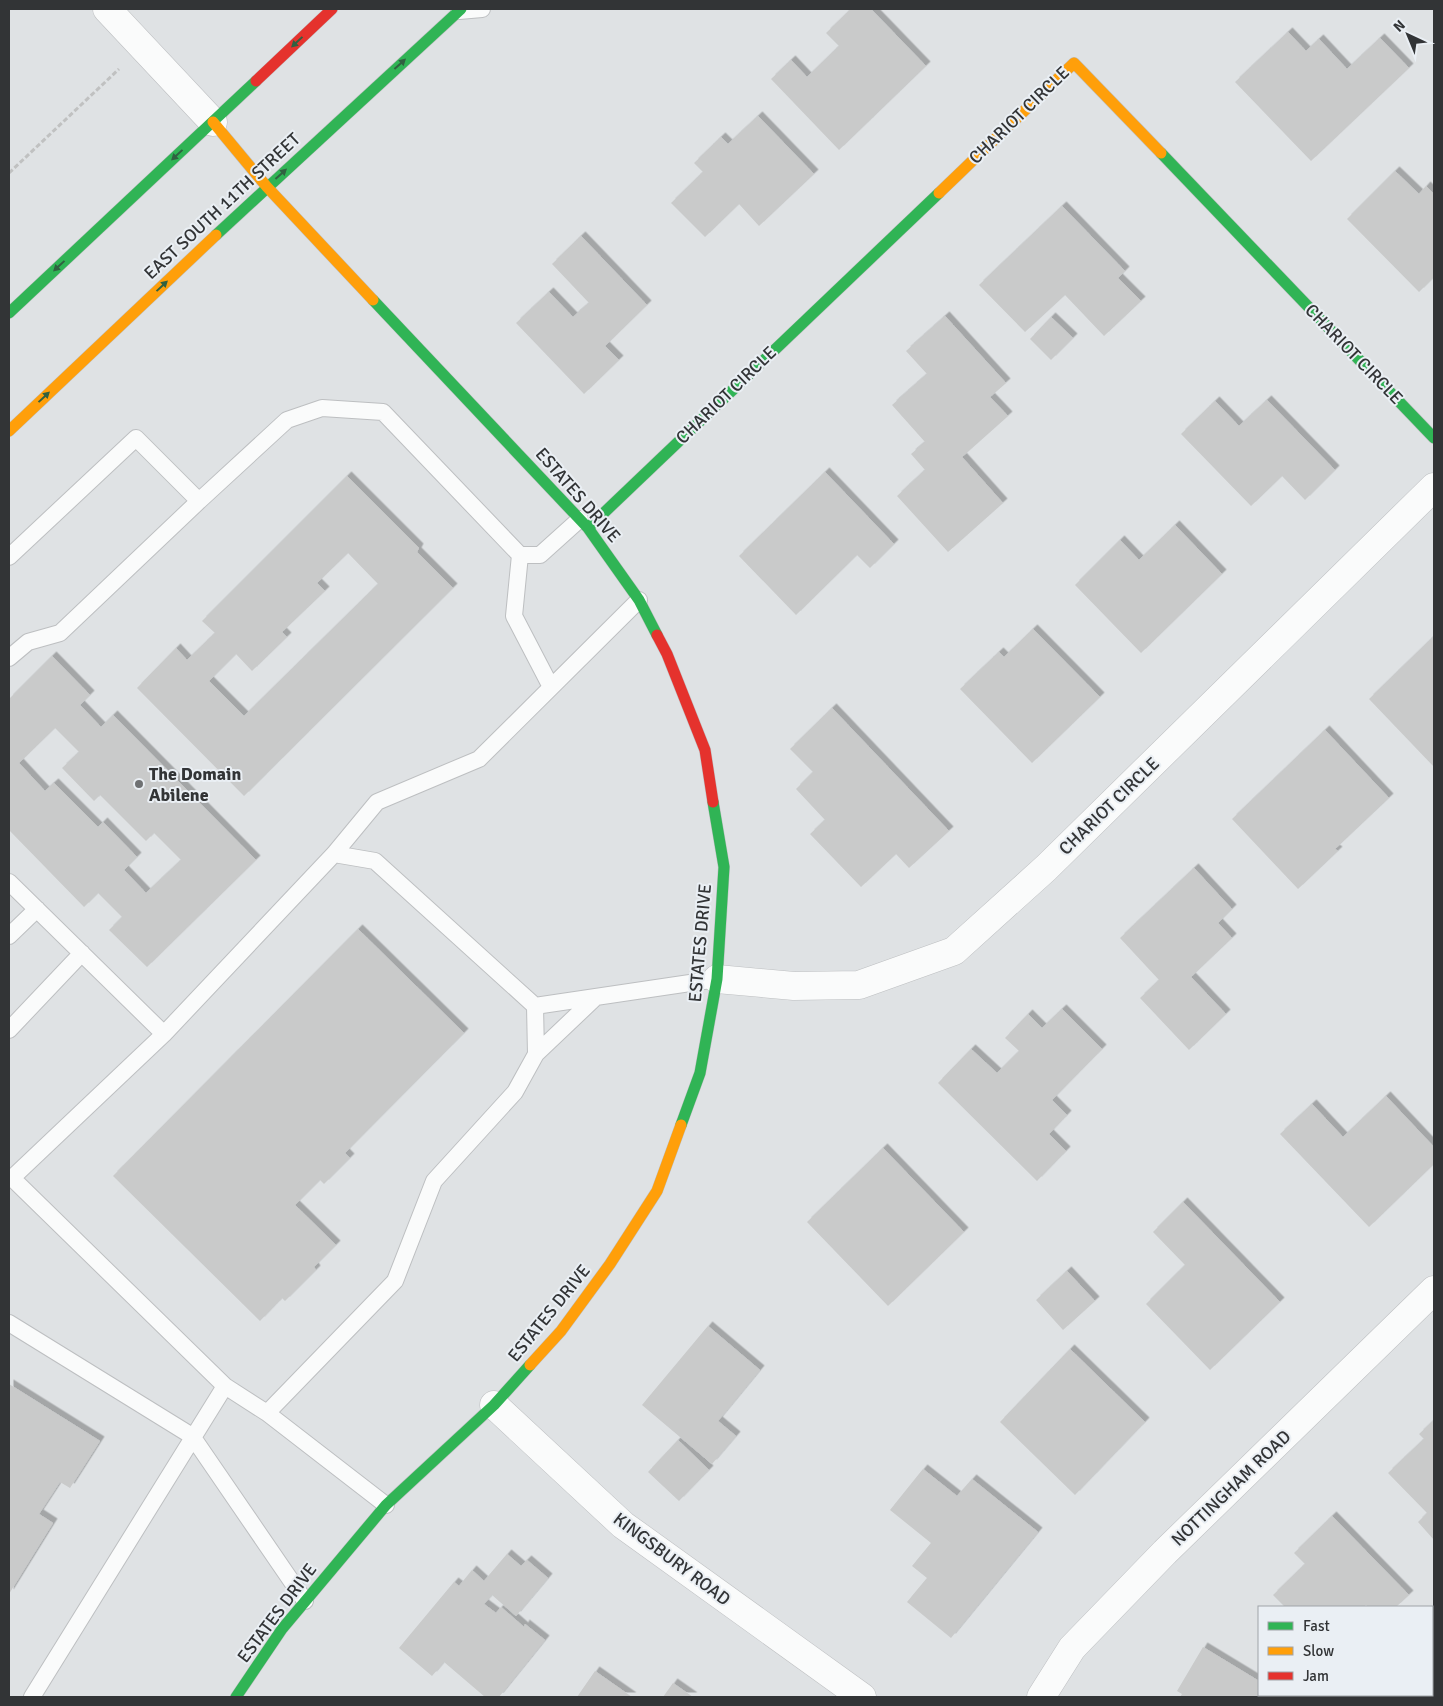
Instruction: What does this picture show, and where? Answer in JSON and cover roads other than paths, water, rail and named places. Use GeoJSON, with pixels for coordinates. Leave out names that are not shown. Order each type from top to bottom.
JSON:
{"type":"FeatureCollection","features":[{"type":"Feature","properties":{"kind":"street"},"geometry":{"type":"LineString","coordinates":[[107,9],[213,122]]}},
{"type":"Feature","properties":{"kind":"street"},"geometry":{"type":"LineString","coordinates":[[9,313],[332,9]]}},
{"type":"Feature","properties":{"kind":"street","name":"EAST SOUTH 11TH STREET"},"geometry":{"type":"LineString","coordinates":[[9,431],[267,187],[460,10]]}},
{"type":"Feature","properties":{"kind":"street","name":"CHARIOT CIRCLE"},"geometry":{"type":"LineString","coordinates":[[584,524],[1074,63],[1434,438]]}},
{"type":"Feature","properties":{"kind":"street","name":"ESTATES DRIVE"},"geometry":{"type":"LineString","coordinates":[[213,122],[267,187],[584,524],[639,600],[667,654],[705,750],[724,867],[717,980],[700,1073],[657,1191],[610,1264],[561,1332],[494,1405],[386,1505],[282,1629],[236,1697]]}},
{"type":"Feature","properties":{"kind":"street","name":"CHARIOT CIRCLE"},"geometry":{"type":"LineString","coordinates":[[717,980],[794,986],[859,985],[954,950],[1046,868],[1434,487]]}},
{"type":"Feature","properties":{"kind":"street","name":"NOTTINGHAM ROAD"},"geometry":{"type":"LineString","coordinates":[[1041,1697],[1072,1648],[1165,1552],[1434,1290]]}},
{"type":"Feature","properties":{"kind":"street","name":"KINGSBURY ROAD"},"geometry":{"type":"LineString","coordinates":[[494,1405],[623,1525],[862,1697]]}},
{"type":"Feature","properties":{"kind":"lane"},"geometry":{"type":"LineString","coordinates":[[460,10],[482,9]]}},
{"type":"Feature","properties":{"kind":"lane"},"geometry":{"type":"LineString","coordinates":[[9,658],[28,642],[60,633],[198,501],[287,420],[322,408],[383,412],[520,555],[540,555],[584,524]]}},
{"type":"Feature","properties":{"kind":"lane"},"geometry":{"type":"LineString","coordinates":[[9,557],[136,438],[198,501]]}},
{"type":"Feature","properties":{"kind":"lane"},"geometry":{"type":"LineString","coordinates":[[520,555],[514,616],[551,687]]}},
{"type":"Feature","properties":{"kind":"lane"},"geometry":{"type":"LineString","coordinates":[[386,1505],[267,1413],[225,1386],[10,1179],[164,1034],[334,854],[377,802],[479,759],[639,600]]}},
{"type":"Feature","properties":{"kind":"lane"},"geometry":{"type":"LineString","coordinates":[[334,854],[375,861],[535,1006],[536,1054]]}},
{"type":"Feature","properties":{"kind":"lane"},"geometry":{"type":"LineString","coordinates":[[9,882],[164,1034]]}},
{"type":"Feature","properties":{"kind":"lane"},"geometry":{"type":"LineString","coordinates":[[9,936],[37,909]]}},
{"type":"Feature","properties":{"kind":"lane"},"geometry":{"type":"LineString","coordinates":[[9,1030],[82,953]]}},
{"type":"Feature","properties":{"kind":"lane"},"geometry":{"type":"LineString","coordinates":[[535,1006],[717,980]]}},
{"type":"Feature","properties":{"kind":"lane"},"geometry":{"type":"LineString","coordinates":[[267,1413],[395,1281],[434,1181],[515,1092],[536,1054],[596,997]]}},
{"type":"Feature","properties":{"kind":"lane"},"geometry":{"type":"LineString","coordinates":[[9,1323],[192,1436],[305,1601]]}},
{"type":"Feature","properties":{"kind":"lane"},"geometry":{"type":"LineString","coordinates":[[32,1697],[192,1436],[225,1386]]}},
{"type":"Feature","properties":{"kind":"place","name":"The Domain Abilene"},"geometry":{"type":"Point","coordinates":[139,784]}}]}
